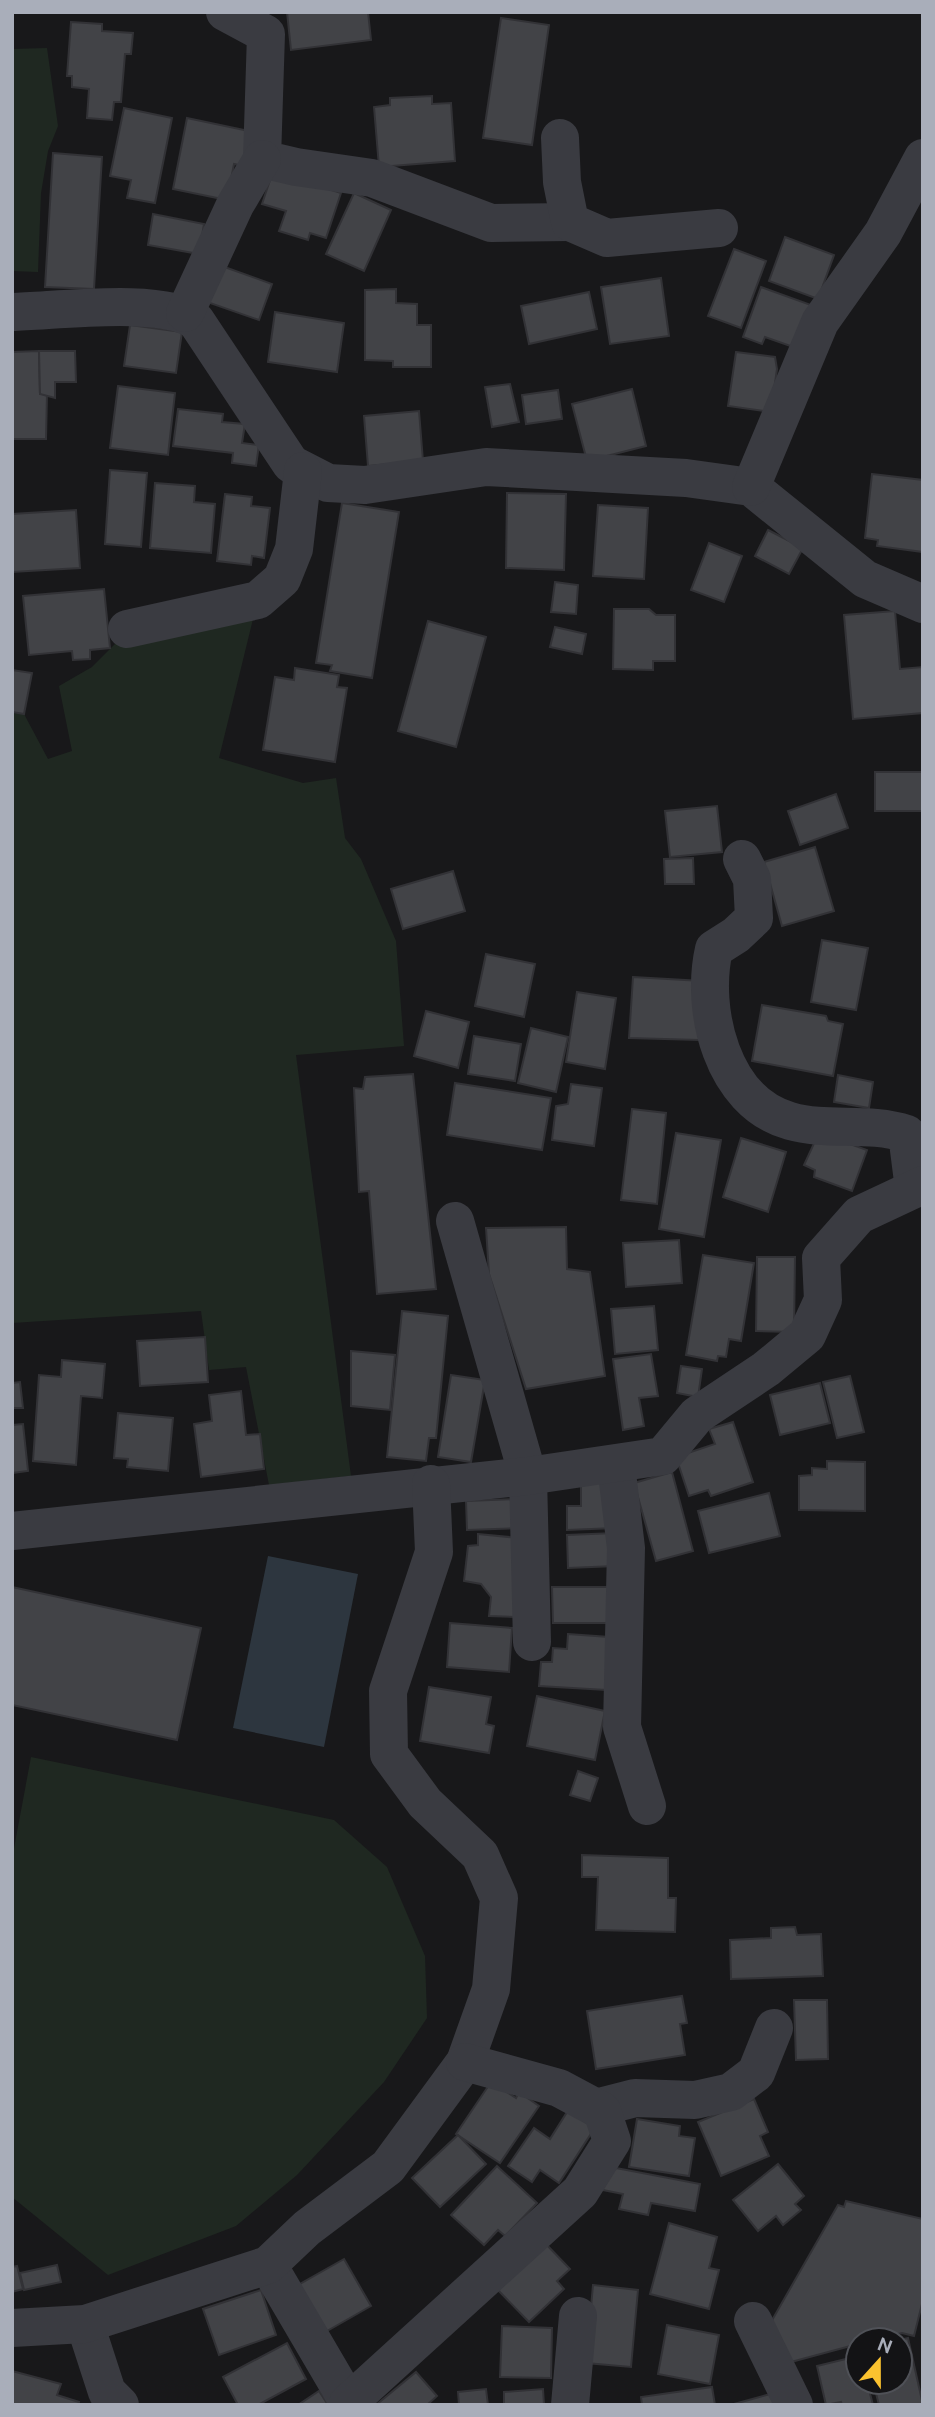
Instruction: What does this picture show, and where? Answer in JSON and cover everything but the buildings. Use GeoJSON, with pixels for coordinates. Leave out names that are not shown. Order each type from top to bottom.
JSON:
{"type":"FeatureCollection","features":[{"type":"Feature","properties":{"kind":"street"},"geometry":{"type":"LineString","coordinates":[[185,313],[235,205],[262,159],[266,34],[235,15]]}},
{"type":"Feature","properties":{"kind":"street"},"geometry":{"type":"LineString","coordinates":[[560,138],[562,182],[570,222]]}},
{"type":"Feature","properties":{"kind":"street"},"geometry":{"type":"LineString","coordinates":[[751,488],[820,322],[883,233],[923,158]]}},
{"type":"Feature","properties":{"kind":"street"},"geometry":{"type":"LineString","coordinates":[[262,159],[296,167],[372,177],[491,223],[570,222],[607,238],[719,228]]}},
{"type":"Feature","properties":{"kind":"street"},"geometry":{"type":"LineString","coordinates":[[12,312],[159,307],[185,313],[196,321],[291,464],[328,484],[365,485],[486,467],[686,478],[751,488],[865,579],[923,604]]}},
{"type":"Feature","properties":{"kind":"street"},"geometry":{"type":"LineString","coordinates":[[127,629],[258,600],[282,579],[294,549],[303,471]]}},
{"type":"Feature","properties":{"kind":"street"},"geometry":{"type":"LineString","coordinates":[[12,1531],[432,1484],[528,1476],[663,1456],[697,1415],[766,1369],[807,1335],[823,1300],[821,1258],[859,1215],[918,1187],[907,1134],[887,1127],[789,1121],[761,1108],[730,1072],[717,1038],[709,971],[714,950],[754,918],[752,879],[742,859]]}},
{"type":"Feature","properties":{"kind":"street"},"geometry":{"type":"LineString","coordinates":[[455,1221],[528,1476],[532,1642]]}},
{"type":"Feature","properties":{"kind":"street"},"geometry":{"type":"LineString","coordinates":[[616,1465],[626,1548],[622,1727],[647,1807]]}},
{"type":"Feature","properties":{"kind":"street"},"geometry":{"type":"LineString","coordinates":[[12,2328],[85,2324],[268,2265],[307,2228],[388,2167],[465,2062],[491,1989],[499,1898],[480,1855],[425,1803],[389,1754],[388,1691],[434,1552],[432,1484]]}},
{"type":"Feature","properties":{"kind":"street"},"geometry":{"type":"LineString","coordinates":[[596,2108],[635,2098],[695,2100],[731,2092],[756,2073],[774,2028]]}},
{"type":"Feature","properties":{"kind":"street"},"geometry":{"type":"LineString","coordinates":[[268,2265],[349,2404],[580,2192],[612,2141],[602,2111],[559,2088],[465,2062]]}},
{"type":"Feature","properties":{"kind":"street"},"geometry":{"type":"LineString","coordinates":[[570,2405],[578,2316]]}},
{"type":"Feature","properties":{"kind":"street"},"geometry":{"type":"LineString","coordinates":[[753,2321],[794,2405]]}},
{"type":"Feature","properties":{"kind":"street"},"geometry":{"type":"LineString","coordinates":[[85,2324],[109,2400]]}},
{"type":"Feature","properties":{"kind":"shaded area"},"geometry":{"type":"Polygon","coordinates":[[[47,48],[58,126],[48,151],[41,193],[38,272],[12,271],[12,49],[47,48]]]}},
{"type":"Feature","properties":{"kind":"shaded area"},"geometry":{"type":"Polygon","coordinates":[[[253,619],[219,758],[303,783],[336,778],[345,838],[361,859],[396,941],[404,1046],[296,1055],[351,1476],[269,1485],[246,1367],[209,1370],[201,1311],[12,1323],[12,713],[24,714],[48,759],[72,751],[59,686],[92,667],[118,641],[253,619]]]}},
{"type":"Feature","properties":{"kind":"shaded area"},"geometry":{"type":"Polygon","coordinates":[[[268,1556],[358,1574],[324,1747],[233,1728],[268,1556]]]}},
{"type":"Feature","properties":{"kind":"shaded area"},"geometry":{"type":"Polygon","coordinates":[[[31,1757],[334,1820],[387,1867],[425,1956],[427,2018],[384,2082],[297,2175],[236,2226],[108,2275],[12,2197],[12,1859],[31,1757]]]}}]}
